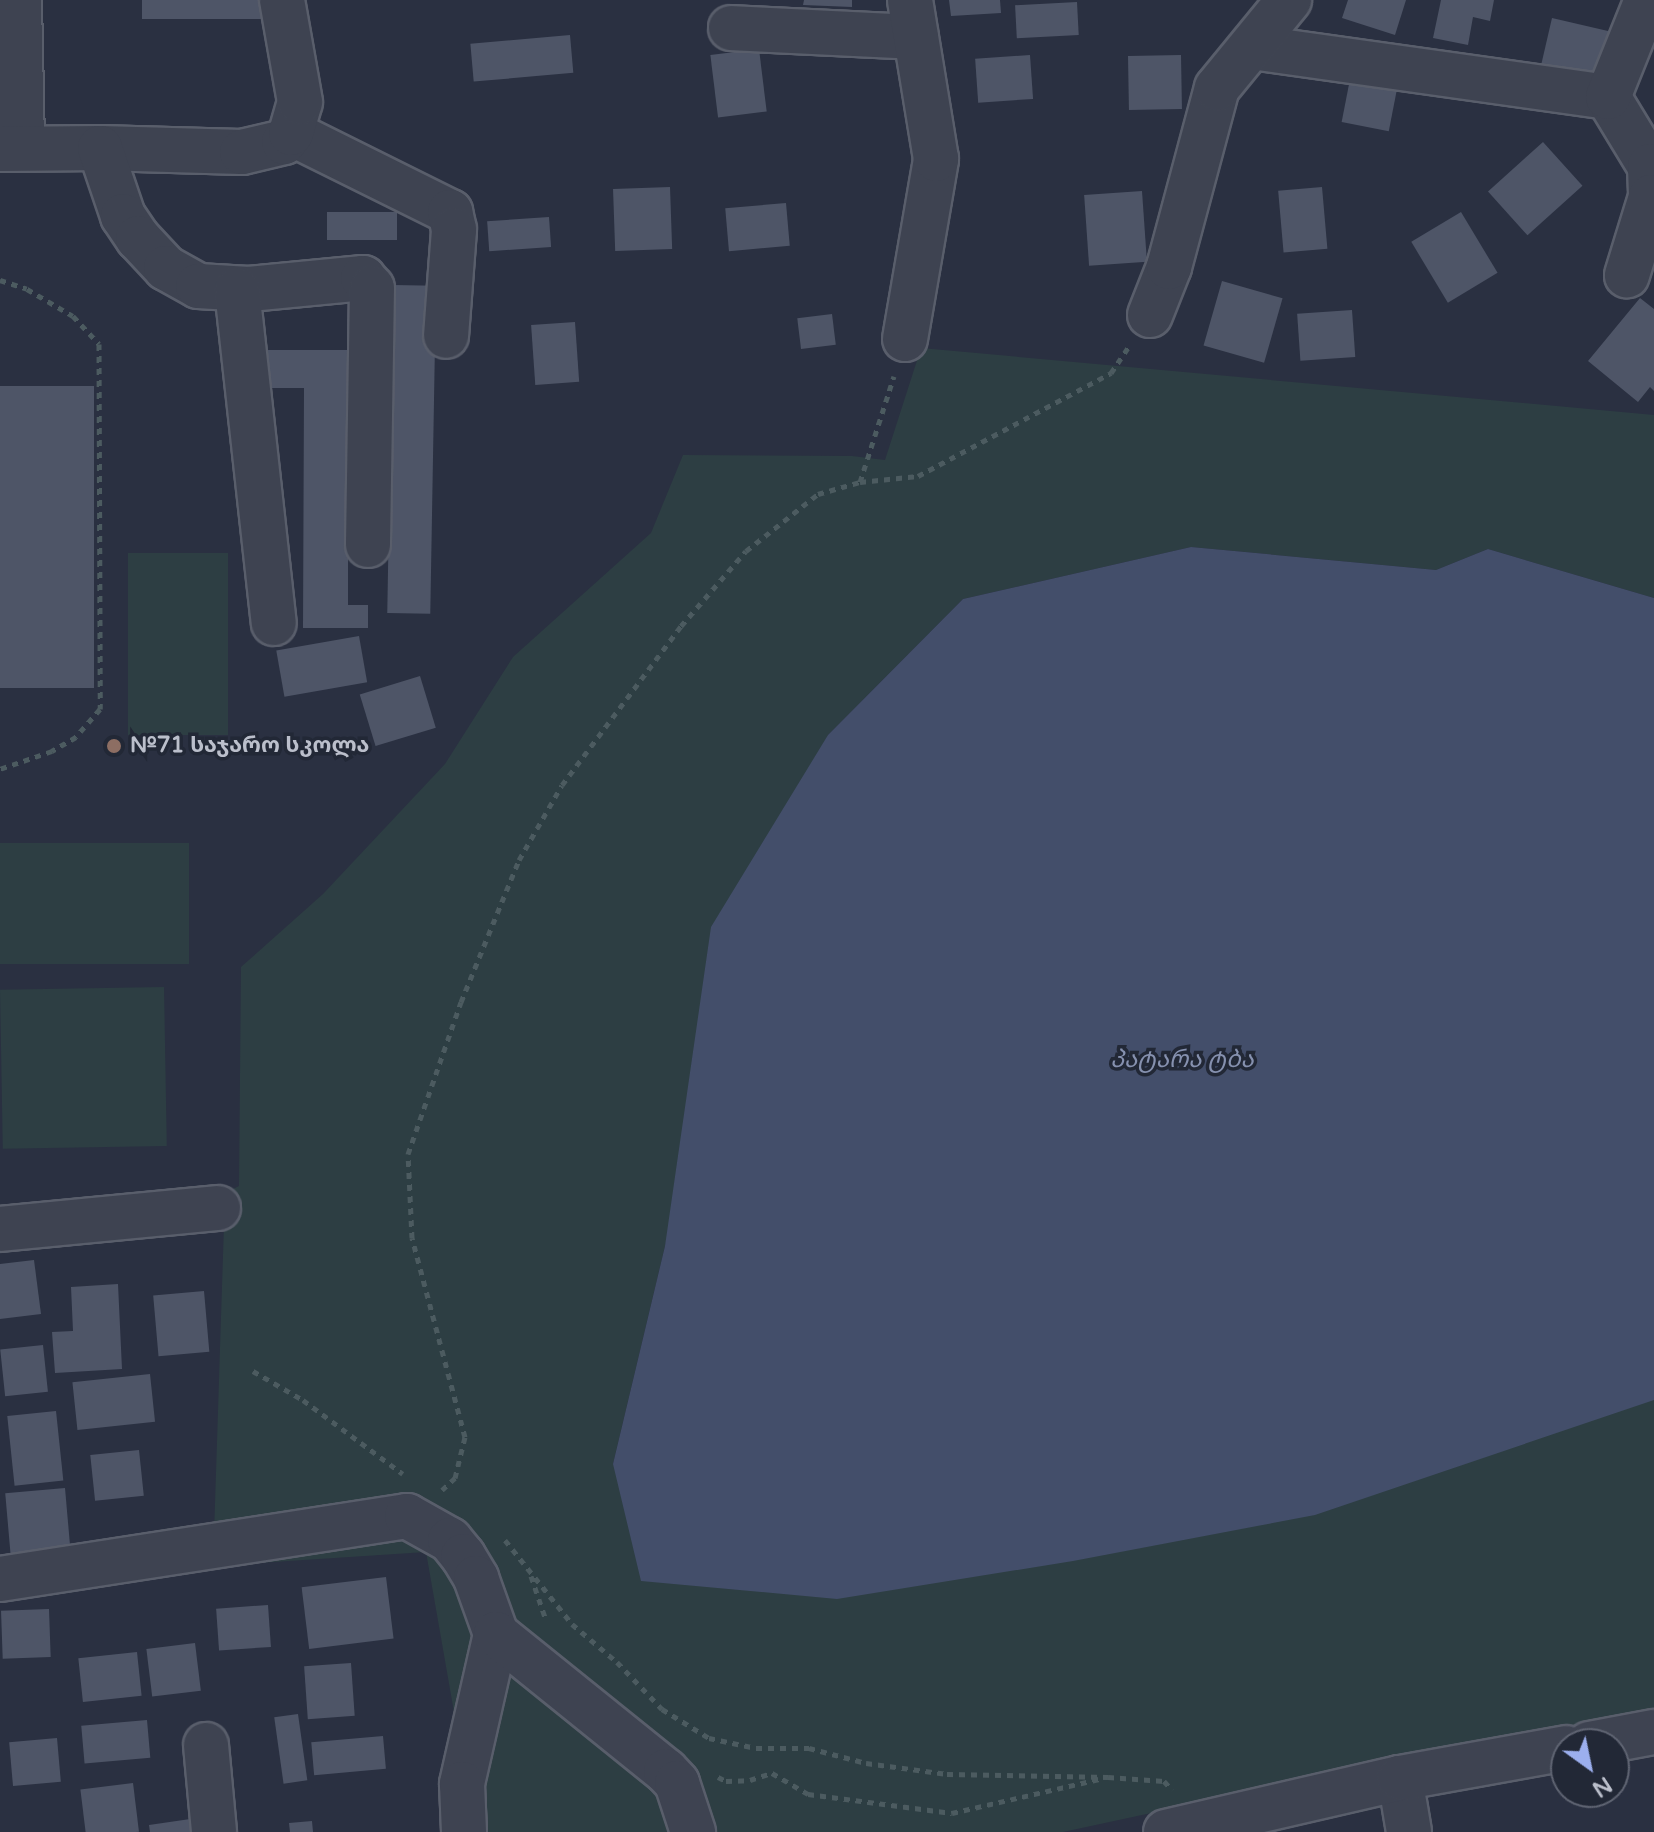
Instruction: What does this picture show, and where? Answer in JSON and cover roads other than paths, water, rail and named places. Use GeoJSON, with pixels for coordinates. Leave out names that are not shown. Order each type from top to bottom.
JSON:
{"type":"FeatureCollection","features":[{"type":"Feature","properties":{"kind":"street"},"geometry":{"type":"LineString","coordinates":[[19,0],[11,148],[242,152],[284,142],[291,133],[300,102],[282,0]]}},
{"type":"Feature","properties":{"kind":"street"},"geometry":{"type":"LineString","coordinates":[[1150,315],[1169,267],[1217,88],[1289,0]]}},
{"type":"Feature","properties":{"kind":"street"},"geometry":{"type":"LineString","coordinates":[[1608,97],[1647,0]]}},
{"type":"Feature","properties":{"kind":"street"},"geometry":{"type":"LineString","coordinates":[[731,28],[913,18],[936,159],[905,339]]}},
{"type":"Feature","properties":{"kind":"street"},"geometry":{"type":"LineString","coordinates":[[1252,47],[1608,97]]}},
{"type":"Feature","properties":{"kind":"street"},"geometry":{"type":"LineString","coordinates":[[1608,97],[1650,166],[1651,197],[1627,275]]}},
{"type":"Feature","properties":{"kind":"street"},"geometry":{"type":"LineString","coordinates":[[291,133],[450,212],[454,230],[446,336]]}},
{"type":"Feature","properties":{"kind":"street"},"geometry":{"type":"LineString","coordinates":[[100,148],[123,216],[166,268],[198,286],[237,290],[351,277],[363,278],[372,288],[368,545]]}},
{"type":"Feature","properties":{"kind":"street"},"geometry":{"type":"LineString","coordinates":[[237,290],[274,623]]}},
{"type":"Feature","properties":{"kind":"street"},"geometry":{"type":"LineString","coordinates":[[0,1229],[218,1208]]}},
{"type":"Feature","properties":{"kind":"street"},"geometry":{"type":"LineString","coordinates":[[0,1579],[409,1498],[463,1556],[476,1578],[496,1634],[672,1777],[682,1793],[693,1832]]}},
{"type":"Feature","properties":{"kind":"street"},"geometry":{"type":"LineString","coordinates":[[464,1832],[462,1784],[496,1634]]}},
{"type":"Feature","properties":{"kind":"street"},"geometry":{"type":"LineString","coordinates":[[1630,1736],[1654,1732]]}},
{"type":"Feature","properties":{"kind":"street"},"geometry":{"type":"LineString","coordinates":[[206,1745],[214,1832]]}},
{"type":"Feature","properties":{"kind":"street"},"geometry":{"type":"LineString","coordinates":[[1184,1828],[1400,1778],[1550,1751]]}},
{"type":"Feature","properties":{"kind":"street"},"geometry":{"type":"LineString","coordinates":[[1400,1778],[1409,1832]]}},
{"type":"Feature","properties":{"kind":"water","name":"პატარა ტბა"},"geometry":{"type":"Polygon","coordinates":[[[1191,547],[1436,570],[1488,549],[1654,598],[1654,1400],[1315,1515],[1073,1561],[837,1599],[641,1581],[613,1464],[665,1246],[711,927],[828,735],[963,599],[1191,547]]]}},
{"type":"Feature","properties":{"kind":"place","name":"№71 საჯარო სკოლა"},"geometry":{"type":"Point","coordinates":[114,746]}}]}
